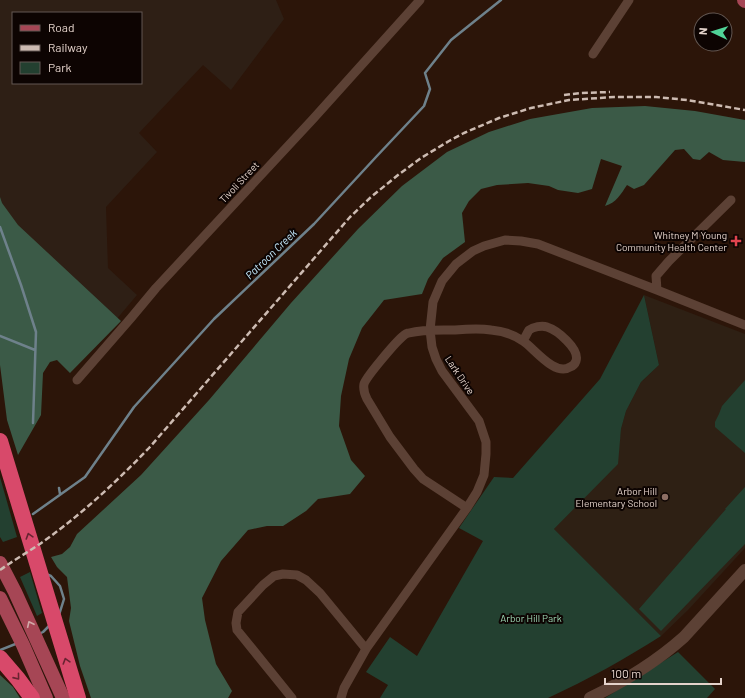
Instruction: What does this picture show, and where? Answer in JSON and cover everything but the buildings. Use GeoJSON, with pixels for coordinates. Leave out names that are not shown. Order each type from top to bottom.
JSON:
{"type":"FeatureCollection","features":[{"type":"Feature","properties":{"kind":"highway"},"geometry":{"type":"LineString","coordinates":[[0,441],[78,698]]}},
{"type":"Feature","properties":{"kind":"highway"},"geometry":{"type":"LineString","coordinates":[[0,658],[32,698]]}},
{"type":"Feature","properties":{"kind":"main road"},"geometry":{"type":"LineString","coordinates":[[0,563],[24,611],[63,698]]}},
{"type":"Feature","properties":{"kind":"main road"},"geometry":{"type":"LineString","coordinates":[[0,598],[23,645],[46,698]]}},
{"type":"Feature","properties":{"kind":"street","name":"Tivoli Street"},"geometry":{"type":"LineString","coordinates":[[77,380],[156,288],[420,0]]}},
{"type":"Feature","properties":{"kind":"street"},"geometry":{"type":"LineString","coordinates":[[593,54],[629,0]]}},
{"type":"Feature","properties":{"kind":"street"},"geometry":{"type":"LineString","coordinates":[[657,290],[656,276],[669,261],[731,200]]}},
{"type":"Feature","properties":{"kind":"street","name":"Lark Drive"},"geometry":{"type":"LineString","coordinates":[[341,698],[344,688],[366,649],[467,508],[477,492],[484,475],[486,442],[479,421],[442,371],[432,347],[430,330],[433,302],[442,281],[456,264],[473,251],[505,240],[538,244],[745,325]]}},
{"type":"Feature","properties":{"kind":"street"},"geometry":{"type":"LineString","coordinates":[[467,508],[423,479],[414,469],[390,437],[365,394],[364,384],[370,374],[401,337],[408,333],[430,330],[484,328],[502,331],[524,341],[557,369],[568,369],[575,364],[577,360],[572,346],[558,333],[546,326],[536,327],[529,330],[524,341]]}},
{"type":"Feature","properties":{"kind":"street"},"geometry":{"type":"LineString","coordinates":[[590,698],[628,678],[674,646],[745,570]]}},
{"type":"Feature","properties":{"kind":"street"},"geometry":{"type":"LineString","coordinates":[[292,698],[238,630],[236,623],[238,612],[263,585],[274,576],[282,574],[297,575],[306,580],[320,594],[366,649]]}},
{"type":"Feature","properties":{"kind":"shaded area"},"geometry":{"type":"Polygon","coordinates":[[[0,0],[276,0],[284,19],[231,90],[203,65],[139,133],[157,152],[106,207],[108,268],[137,295],[83,359],[0,205],[0,0]]]}},
{"type":"Feature","properties":{"kind":"shaded area","name":"Arbor Hill Elementary School"},"geometry":{"type":"Polygon","coordinates":[[[644,295],[745,334],[745,548],[688,610],[661,636],[554,529],[617,464],[621,429],[626,411],[641,382],[659,365],[644,295]]]}},
{"type":"Feature","properties":{"kind":"green space"},"geometry":{"type":"Polygon","coordinates":[[[645,106],[695,111],[745,120],[745,162],[723,160],[709,152],[700,160],[693,159],[684,149],[675,150],[644,185],[634,189],[627,185],[615,200],[609,205],[605,206],[622,166],[601,159],[592,189],[578,193],[528,183],[497,185],[481,189],[469,201],[462,213],[465,242],[443,258],[428,279],[422,294],[384,300],[362,328],[349,359],[341,396],[339,426],[351,460],[365,476],[350,494],[318,499],[306,511],[283,526],[267,526],[248,530],[221,561],[202,598],[205,620],[216,664],[232,691],[228,698],[91,698],[80,666],[69,621],[71,608],[67,577],[57,567],[51,557],[62,554],[70,547],[77,534],[141,475],[209,400],[291,303],[358,229],[402,186],[447,152],[489,132],[530,119],[592,108],[645,106]]]}},
{"type":"Feature","properties":{"kind":"green space"},"geometry":{"type":"Polygon","coordinates":[[[0,197],[2,203],[18,225],[121,321],[70,373],[57,360],[50,362],[43,373],[41,415],[18,455],[7,420],[0,365],[0,197]]]}},
{"type":"Feature","properties":{"kind":"green space","name":"Arbor Hill Park"},"geometry":{"type":"Polygon","coordinates":[[[644,295],[659,365],[641,382],[626,411],[621,429],[618,464],[554,529],[661,636],[606,669],[548,698],[380,698],[388,685],[366,672],[390,637],[417,656],[483,541],[459,528],[494,477],[513,478],[600,379],[644,295]]]}},
{"type":"Feature","properties":{"kind":"green space"},"geometry":{"type":"Polygon","coordinates":[[[745,380],[745,453],[715,427],[715,422],[722,406],[745,380]]]}},
{"type":"Feature","properties":{"kind":"green space"},"geometry":{"type":"Polygon","coordinates":[[[0,477],[17,537],[3,542],[0,537],[0,477]]]}},
{"type":"Feature","properties":{"kind":"green space"},"geometry":{"type":"Polygon","coordinates":[[[745,487],[745,544],[661,631],[639,609],[745,487]]]}},
{"type":"Feature","properties":{"kind":"green space"},"geometry":{"type":"Polygon","coordinates":[[[30,572],[42,613],[37,616],[20,577],[30,572]]]}},
{"type":"Feature","properties":{"kind":"green space"},"geometry":{"type":"Polygon","coordinates":[[[678,652],[715,689],[707,698],[605,698],[678,652]]]}},
{"type":"Feature","properties":{"kind":"green space"},"geometry":{"type":"Polygon","coordinates":[[[0,675],[13,687],[20,698],[0,698],[0,675]]]}},
{"type":"Feature","properties":{"kind":"waterway","name":"Patroon Creek"},"geometry":{"type":"LineString","coordinates":[[33,514],[85,477],[134,407],[214,319],[314,224],[424,106],[430,89],[425,73],[451,40],[501,0]]}},
{"type":"Feature","properties":{"kind":"waterway"},"geometry":{"type":"LineString","coordinates":[[0,227],[36,332],[33,423]]}},
{"type":"Feature","properties":{"kind":"waterway"},"geometry":{"type":"LineString","coordinates":[[0,336],[35,350]]}},
{"type":"Feature","properties":{"kind":"waterway","name":"Patroon Creek"},"geometry":{"type":"LineString","coordinates":[[59,488],[60,494]]}},
{"type":"Feature","properties":{"kind":"waterway","name":"Patroon Creek"},"geometry":{"type":"LineString","coordinates":[[46,574],[51,576],[60,586],[64,599],[59,615]]}},
{"type":"Feature","properties":{"kind":"waterway","name":"Patroon Creek"},"geometry":{"type":"LineString","coordinates":[[39,634],[49,626]]}},
{"type":"Feature","properties":{"kind":"waterway","name":"Patroon Creek"},"geometry":{"type":"LineString","coordinates":[[0,650],[18,643]]}},
{"type":"Feature","properties":{"kind":"railway"},"geometry":{"type":"LineString","coordinates":[[564,95],[610,92]]}},
{"type":"Feature","properties":{"kind":"railway"},"geometry":{"type":"LineString","coordinates":[[0,570],[58,531],[85,509],[124,473],[149,448],[350,217],[371,197],[421,158],[464,133],[499,118],[531,108],[569,100],[614,97],[656,97],[687,100],[745,110]]}},
{"type":"Feature","properties":{"kind":"place","name":"Whitney M Young Community Health Center"},"geometry":{"type":"Point","coordinates":[736,241]}},
{"type":"Feature","properties":{"kind":"place","name":"Arbor Hill Elementary School"},"geometry":{"type":"Point","coordinates":[665,497]}}]}
